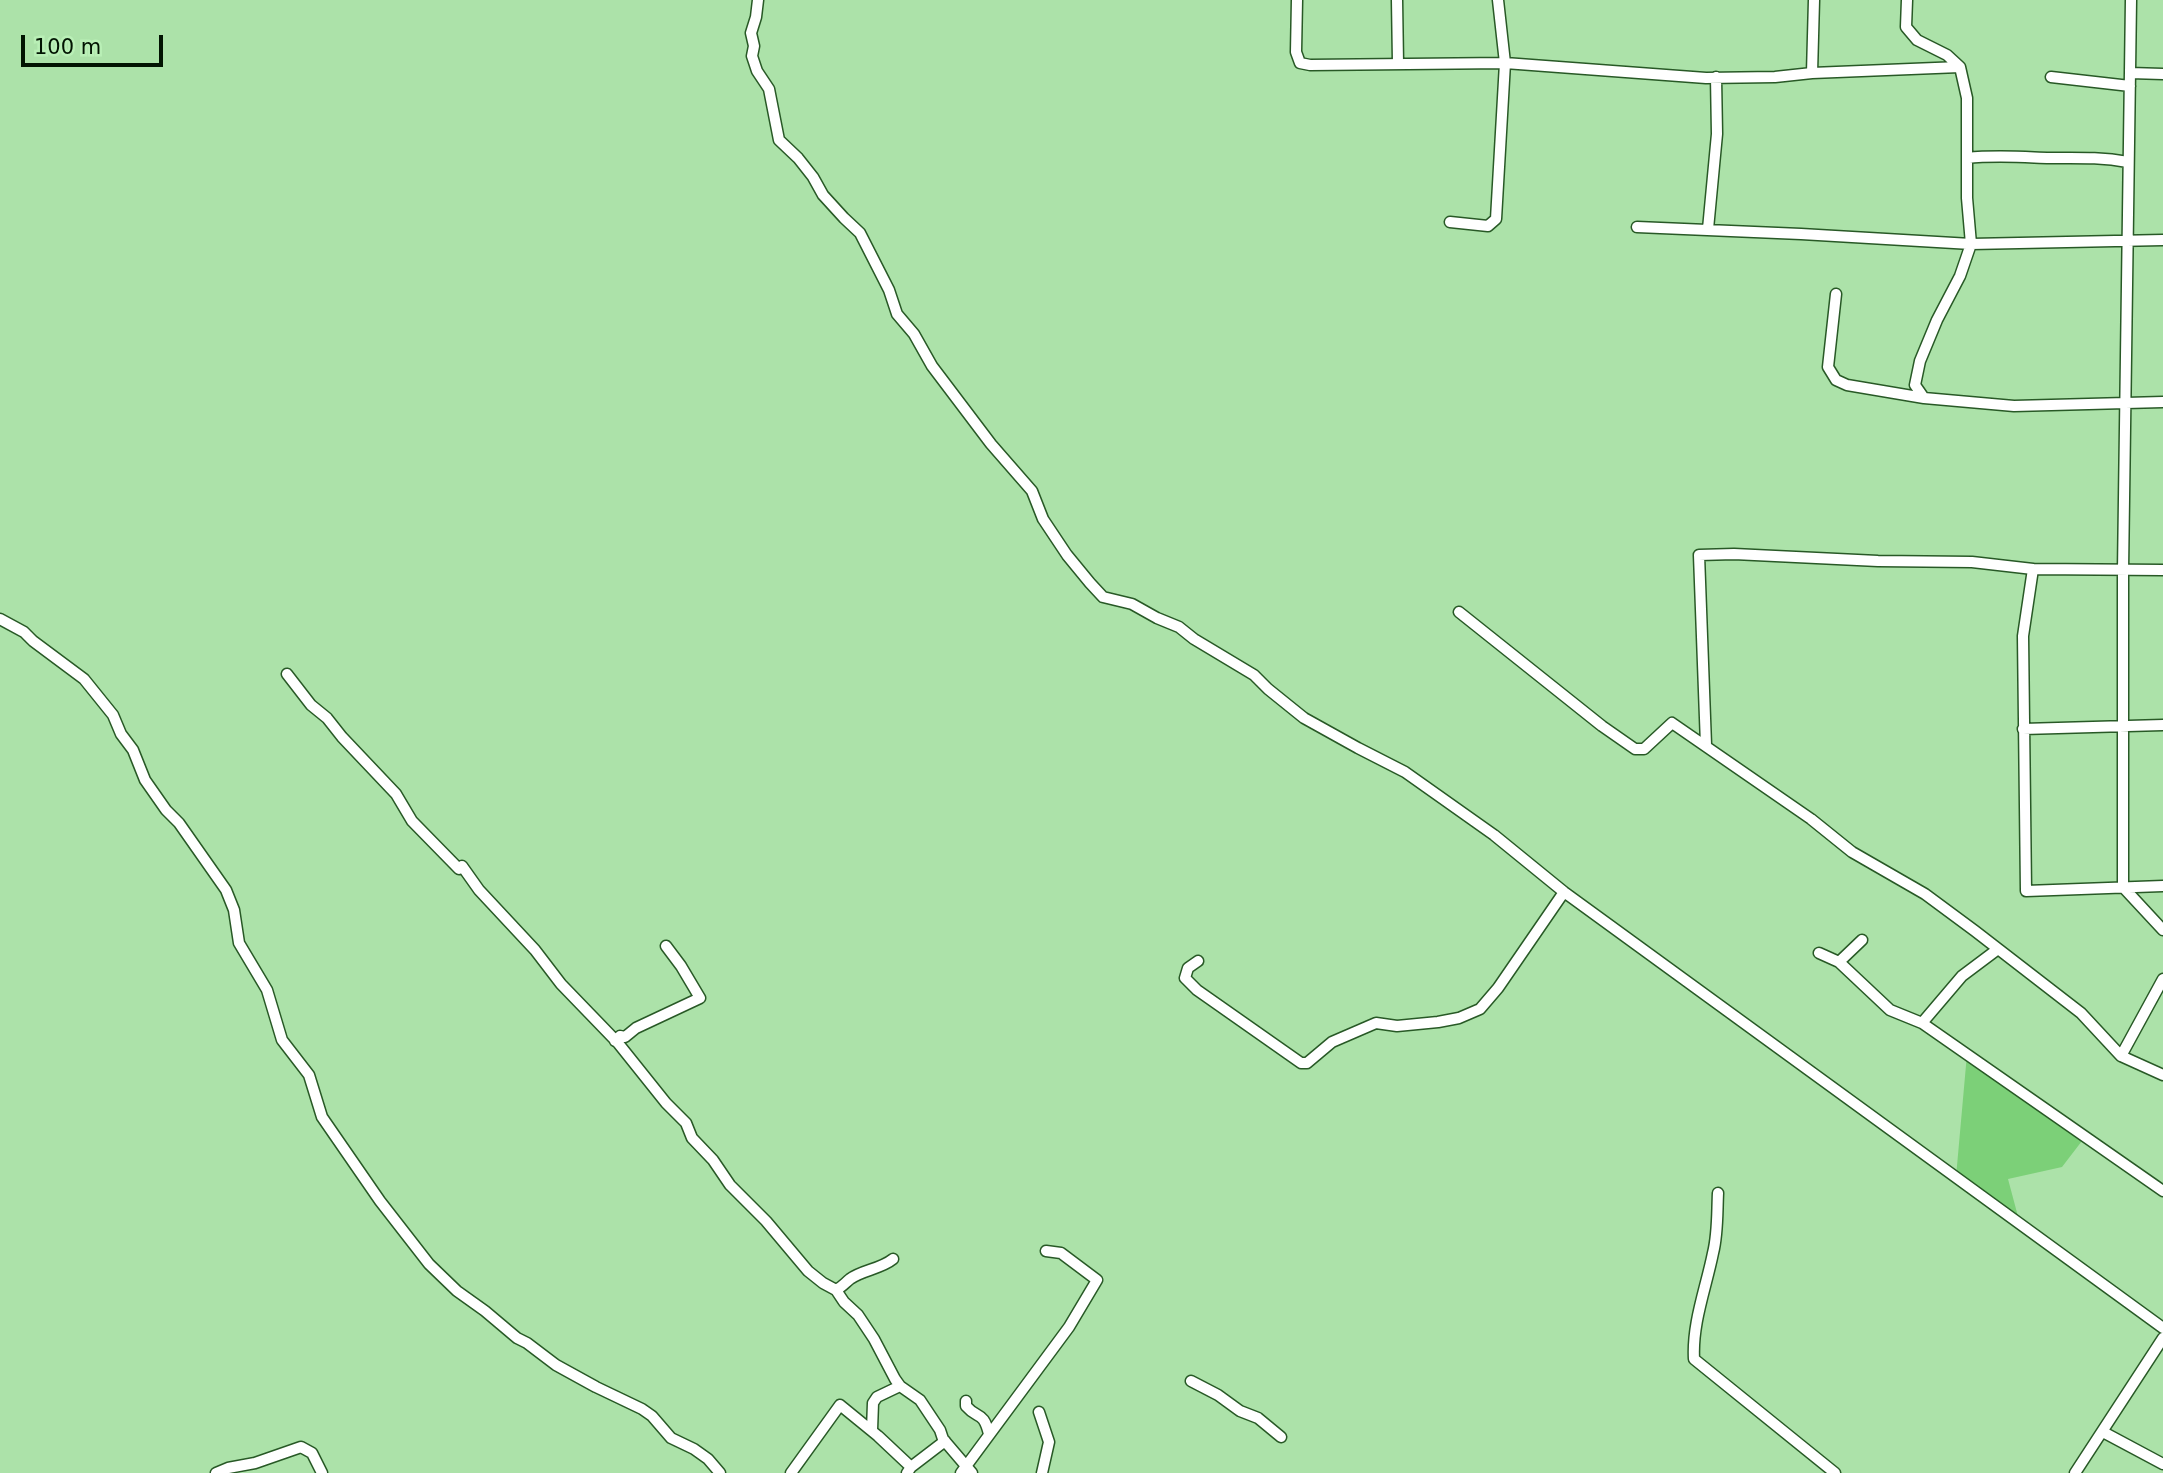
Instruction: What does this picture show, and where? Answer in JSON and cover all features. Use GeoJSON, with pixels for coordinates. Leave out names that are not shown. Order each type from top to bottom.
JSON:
{"type":"FeatureCollection","features":[{"type":"Feature","properties":{"kind":"street"},"geometry":{"type":"LineString","coordinates":[[758,0],[751,33],[754,46],[752,56],[757,71],[769,89],[779,140],[798,158],[824,195],[860,233],[889,290],[897,314],[914,334],[932,366],[991,444],[1031,491],[1043,519],[1067,555],[1103,597],[1132,604],[1179,627],[1254,675],[1304,718],[1405,772],[1494,835],[1564,892],[2163,1328]]}},
{"type":"Feature","properties":{"kind":"street"},"geometry":{"type":"LineString","coordinates":[[1297,0],[1296,52],[1300,63],[1310,65],[1505,63],[1716,77],[1775,78],[1812,73],[1960,68]]}},
{"type":"Feature","properties":{"kind":"street"},"geometry":{"type":"LineString","coordinates":[[1397,0],[1398,63]]}},
{"type":"Feature","properties":{"kind":"street"},"geometry":{"type":"LineString","coordinates":[[1450,222],[1488,226],[1496,219],[1505,63],[1498,0]]}},
{"type":"Feature","properties":{"kind":"street"},"geometry":{"type":"LineString","coordinates":[[1812,73],[1814,0]]}},
{"type":"Feature","properties":{"kind":"street"},"geometry":{"type":"LineString","coordinates":[[1907,0],[1906,27],[1917,40],[1947,55],[1960,68],[1967,98],[1967,198],[1972,244],[1920,361],[1915,386],[1924,398]]}},
{"type":"Feature","properties":{"kind":"street"},"geometry":{"type":"LineString","coordinates":[[2131,0],[2123,570],[2123,887],[2163,930]]}},
{"type":"Feature","properties":{"kind":"street"},"geometry":{"type":"LineString","coordinates":[[2130,73],[2163,74]]}},
{"type":"Feature","properties":{"kind":"street"},"geometry":{"type":"LineString","coordinates":[[1708,229],[1717,134],[1716,77]]}},
{"type":"Feature","properties":{"kind":"street"},"geometry":{"type":"LineString","coordinates":[[2051,77],[2130,86]]}},
{"type":"Feature","properties":{"kind":"street"},"geometry":{"type":"LineString","coordinates":[[1967,158],[2017,155],[2100,157],[2128,162]]}},
{"type":"Feature","properties":{"kind":"street"},"geometry":{"type":"LineString","coordinates":[[1637,227],[1972,244],[2163,240]]}},
{"type":"Feature","properties":{"kind":"street"},"geometry":{"type":"LineString","coordinates":[[1836,294],[1828,367],[1836,380],[1847,385],[1924,398],[2014,406],[2163,402]]}},
{"type":"Feature","properties":{"kind":"street"},"geometry":{"type":"LineString","coordinates":[[1706,745],[1699,555],[1972,562],[2034,569],[2163,570]]}},
{"type":"Feature","properties":{"kind":"street"},"geometry":{"type":"LineString","coordinates":[[2034,569],[2023,636],[2026,891],[2163,886]]}},
{"type":"Feature","properties":{"kind":"street"},"geometry":{"type":"LineString","coordinates":[[1459,612],[1602,726],[1635,749],[1644,749],[1672,723],[1706,745],[1830,832],[1852,852],[1925,894],[2081,1013],[2121,1056],[2163,1075]]}},
{"type":"Feature","properties":{"kind":"street"},"geometry":{"type":"LineString","coordinates":[[0,620],[24,632],[84,679],[113,715],[121,734],[133,750],[145,780],[226,890],[234,910],[239,943],[267,990],[282,1040],[309,1075],[322,1117],[380,1201],[429,1264],[457,1291],[517,1338],[556,1365],[642,1409],[652,1416],[671,1438],[701,1454],[720,1473]]}},
{"type":"Feature","properties":{"kind":"street"},"geometry":{"type":"LineString","coordinates":[[288,674],[311,705],[327,718],[396,794],[412,821],[459,869],[461,866],[479,890],[535,950],[561,984],[615,1041],[686,1124],[692,1138],[713,1160],[730,1185],[766,1221],[807,1271],[836,1290],[858,1315],[900,1385],[920,1400],[966,1471],[989,1434],[1069,1327],[1097,1280],[1061,1253],[1046,1251]]}},
{"type":"Feature","properties":{"kind":"street"},"geometry":{"type":"LineString","coordinates":[[2023,729],[2163,725]]}},
{"type":"Feature","properties":{"kind":"street"},"geometry":{"type":"LineString","coordinates":[[1198,961],[1188,968],[1185,978],[1197,990],[1301,1063],[1307,1063],[1332,1042],[1376,1023],[1397,1026],[1438,1022],[1459,1018],[1480,1009],[1498,988],[1564,892]]}},
{"type":"Feature","properties":{"kind":"street"},"geometry":{"type":"LineString","coordinates":[[1839,962],[1862,940]]}},
{"type":"Feature","properties":{"kind":"street"},"geometry":{"type":"LineString","coordinates":[[615,1041],[620,1036],[625,1037],[636,1028],[700,998],[666,946]]}},
{"type":"Feature","properties":{"kind":"street"},"geometry":{"type":"LineString","coordinates":[[1922,1023],[1962,976],[1998,949]]}},
{"type":"Feature","properties":{"kind":"street"},"geometry":{"type":"LineString","coordinates":[[1819,953],[1839,962],[1890,1010],[1922,1023],[2163,1191]]}},
{"type":"Feature","properties":{"kind":"street"},"geometry":{"type":"LineString","coordinates":[[2121,1056],[2163,979]]}},
{"type":"Feature","properties":{"kind":"street"},"geometry":{"type":"LineString","coordinates":[[1717,1193],[1716,1237],[1702,1292],[1693,1346],[1694,1360],[1835,1473]]}},
{"type":"Feature","properties":{"kind":"street"},"geometry":{"type":"LineString","coordinates":[[836,1290],[843,1287],[850,1278],[887,1265],[893,1259]]}},
{"type":"Feature","properties":{"kind":"street"},"geometry":{"type":"LineString","coordinates":[[2075,1473],[2163,1338]]}},
{"type":"Feature","properties":{"kind":"street"},"geometry":{"type":"LineString","coordinates":[[1191,1381],[1258,1418],[1281,1437]]}},
{"type":"Feature","properties":{"kind":"street"},"geometry":{"type":"LineString","coordinates":[[872,1430],[873,1403],[877,1396],[900,1385]]}},
{"type":"Feature","properties":{"kind":"street"},"geometry":{"type":"LineString","coordinates":[[966,1401],[969,1410],[979,1414],[986,1422],[989,1434]]}},
{"type":"Feature","properties":{"kind":"street"},"geometry":{"type":"LineString","coordinates":[[791,1473],[841,1405],[872,1430],[909,1470],[945,1441]]}},
{"type":"Feature","properties":{"kind":"street"},"geometry":{"type":"LineString","coordinates":[[1039,1412],[1049,1443],[1042,1473]]}},
{"type":"Feature","properties":{"kind":"street"},"geometry":{"type":"LineString","coordinates":[[2103,1432],[2163,1464]]}},
{"type":"Feature","properties":{"kind":"street"},"geometry":{"type":"LineString","coordinates":[[216,1473],[301,1447],[312,1453],[323,1473]]}},
{"type":"Feature","properties":{"kind":"green space"},"geometry":{"type":"Polygon","coordinates":[[[1967,1054],[2085,1137],[2062,1167],[2008,1179],[2020,1224],[1956,1177],[1967,1054]]]}}]}
